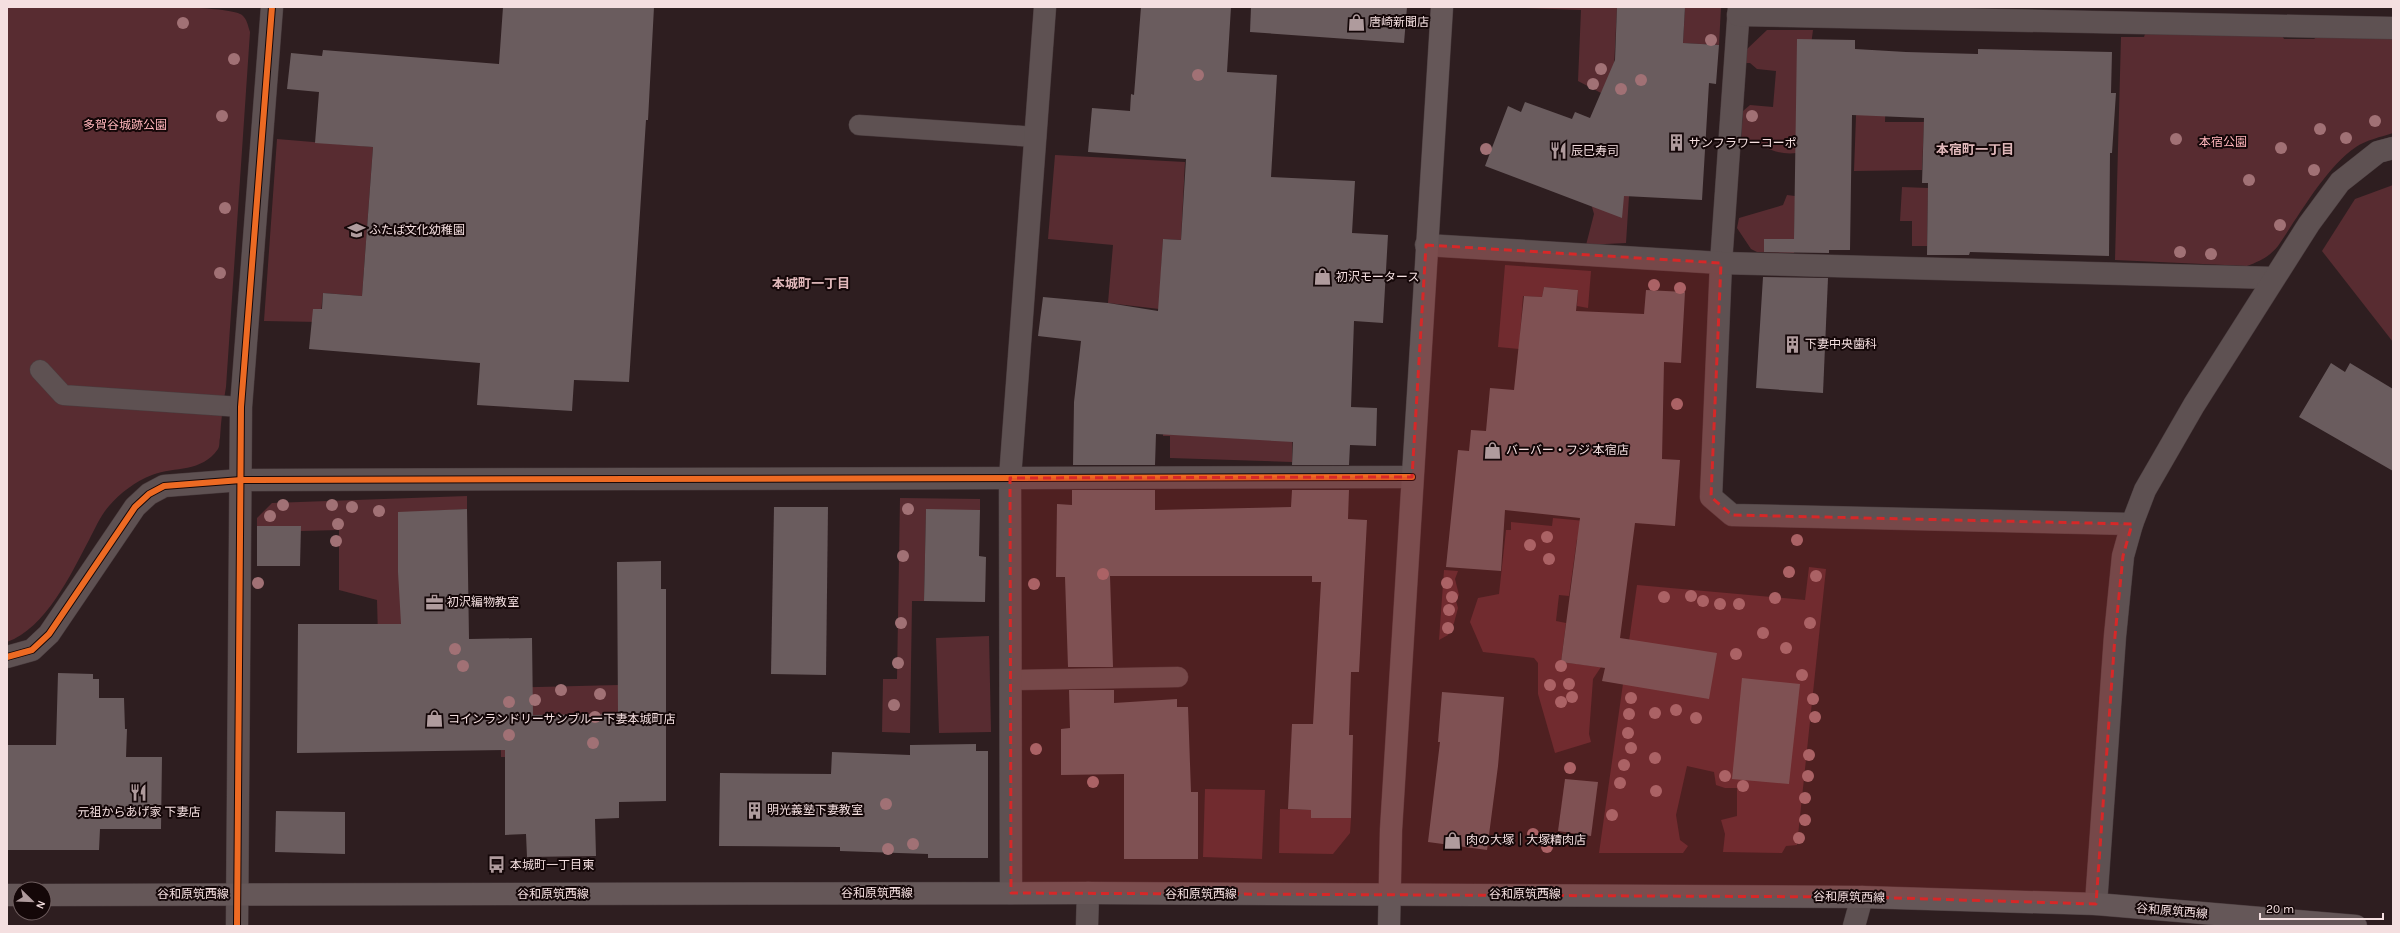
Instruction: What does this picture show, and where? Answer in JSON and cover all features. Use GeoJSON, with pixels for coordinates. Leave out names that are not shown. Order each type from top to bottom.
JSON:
{"type":"FeatureCollection","features":[{"type":"Feature","properties":{"kind":"main road"},"geometry":{"type":"LineString","coordinates":[[1390,926],[1389,894],[1412,477],[1442,7]]}},
{"type":"Feature","properties":{"kind":"main road","name":"谷和原筑西線"},"geometry":{"type":"LineString","coordinates":[[52,895],[1088,893],[1862,896],[2096,904],[2356,926]]}},
{"type":"Feature","properties":{"kind":"street"},"geometry":{"type":"LineString","coordinates":[[237,926],[241,407],[272,7]]}},
{"type":"Feature","properties":{"kind":"street"},"geometry":{"type":"LineString","coordinates":[[1011,893],[1010,478],[1045,7]]}},
{"type":"Feature","properties":{"kind":"street"},"geometry":{"type":"LineString","coordinates":[[2132,524],[1732,515],[1711,497],[1721,263],[1738,11],[2393,28]]}},
{"type":"Feature","properties":{"kind":"street"},"geometry":{"type":"LineString","coordinates":[[2096,904],[2115,636],[2123,556],[2132,524],[2145,490],[2194,405],[2274,278],[2340,182],[2378,152],[2393,148]]}},
{"type":"Feature","properties":{"kind":"street"},"geometry":{"type":"LineString","coordinates":[[1426,246],[1721,263],[2274,278]]}},
{"type":"Feature","properties":{"kind":"street"},"geometry":{"type":"LineString","coordinates":[[7,657],[32,650],[50,634],[135,507],[149,494],[164,486],[240,480],[1412,477]]}},
{"type":"Feature","properties":{"kind":"street"},"geometry":{"type":"LineString","coordinates":[[1087,926],[1088,893]]}},
{"type":"Feature","properties":{"kind":"street"},"geometry":{"type":"LineString","coordinates":[[1854,926],[1862,896]]}},
{"type":"Feature","properties":{"kind":"lane"},"geometry":{"type":"LineString","coordinates":[[859,125],[1036,137]]}},
{"type":"Feature","properties":{"kind":"lane"},"geometry":{"type":"LineString","coordinates":[[40,370],[63,395],[241,407]]}},
{"type":"Feature","properties":{"kind":"lane"},"geometry":{"type":"LineString","coordinates":[[1010,680],[1178,677]]}},
{"type":"Feature","properties":{"kind":"highlighted area"},"geometry":{"type":"Polygon","coordinates":[[[1426,245],[1721,263],[1711,497],[1732,515],[2132,524],[2123,556],[2115,636],[2096,904],[1862,897],[1011,893],[1010,478],[1412,477],[1426,245]]]}},
{"type":"Feature","properties":{"kind":"green space","name":"多賀谷城跡公園"},"geometry":{"type":"Polygon","coordinates":[[[130,6],[203,8],[228,11],[242,15],[250,32],[226,387],[219,448],[204,462],[188,468],[161,472],[152,475],[134,484],[118,497],[103,514],[65,584],[45,613],[34,625],[21,635],[7,642],[7,7],[130,6]]]}},
{"type":"Feature","properties":{"kind":"green space"},"geometry":{"type":"Polygon","coordinates":[[[1494,7],[1617,7],[1614,68],[1601,93],[1578,81],[1581,10],[1494,7]]]}},
{"type":"Feature","properties":{"kind":"green space"},"geometry":{"type":"Polygon","coordinates":[[[1685,7],[1721,7],[1719,45],[1683,43],[1685,7]]]}},
{"type":"Feature","properties":{"kind":"green space"},"geometry":{"type":"Polygon","coordinates":[[[1767,30],[1813,30],[1797,153],[1781,153],[1741,139],[1743,111],[1750,105],[1773,107],[1776,71],[1757,69],[1750,63],[1745,63],[1746,50],[1767,30]]]}},
{"type":"Feature","properties":{"kind":"green space","name":"本宿公園"},"geometry":{"type":"Polygon","coordinates":[[[2281,33],[2284,39],[2314,39],[2318,36],[2393,39],[2393,133],[2364,142],[2345,156],[2323,179],[2275,250],[2268,256],[2256,262],[2247,266],[2115,260],[2121,37],[2144,37],[2145,34],[2281,33]]]}},
{"type":"Feature","properties":{"kind":"green space"},"geometry":{"type":"Polygon","coordinates":[[[1858,61],[1887,61],[1885,122],[1924,122],[1922,170],[1854,171],[1858,61]]]}},
{"type":"Feature","properties":{"kind":"green space"},"geometry":{"type":"Polygon","coordinates":[[[1633,134],[1626,243],[1586,245],[1594,214],[1592,207],[1633,134]]]}},
{"type":"Feature","properties":{"kind":"green space"},"geometry":{"type":"Polygon","coordinates":[[[277,139],[373,147],[362,296],[323,293],[320,322],[264,321],[277,139]]]}},
{"type":"Feature","properties":{"kind":"green space"},"geometry":{"type":"Polygon","coordinates":[[[1055,155],[1185,162],[1181,240],[1163,239],[1159,309],[1108,303],[1113,245],[1048,239],[1055,155]]]}},
{"type":"Feature","properties":{"kind":"green space"},"geometry":{"type":"Polygon","coordinates":[[[2393,185],[2393,342],[2322,251],[2355,199],[2393,185]]]}},
{"type":"Feature","properties":{"kind":"green space"},"geometry":{"type":"Polygon","coordinates":[[[1902,187],[1928,188],[1927,246],[1912,246],[1912,221],[1900,221],[1902,187]]]}},
{"type":"Feature","properties":{"kind":"green space"},"geometry":{"type":"Polygon","coordinates":[[[1787,195],[1795,196],[1794,253],[1757,252],[1751,249],[1737,228],[1739,218],[1783,205],[1787,195]]]}},
{"type":"Feature","properties":{"kind":"green space"},"geometry":{"type":"Polygon","coordinates":[[[1505,265],[1591,271],[1588,308],[1577,306],[1578,290],[1544,287],[1542,297],[1523,296],[1519,349],[1498,347],[1505,265]]]}},
{"type":"Feature","properties":{"kind":"green space"},"geometry":{"type":"Polygon","coordinates":[[[1293,407],[1292,462],[1170,458],[1170,436],[1163,436],[1164,411],[1293,407]]]}},
{"type":"Feature","properties":{"kind":"green space"},"geometry":{"type":"Polygon","coordinates":[[[467,496],[467,509],[398,513],[402,637],[378,637],[377,600],[339,590],[339,530],[301,531],[257,526],[257,518],[272,503],[467,496]]]}},
{"type":"Feature","properties":{"kind":"green space"},"geometry":{"type":"Polygon","coordinates":[[[900,498],[980,499],[980,510],[926,510],[924,601],[912,601],[910,733],[882,732],[883,679],[897,679],[900,498]]]}},
{"type":"Feature","properties":{"kind":"green space"},"geometry":{"type":"Polygon","coordinates":[[[1553,518],[1585,521],[1584,537],[1577,539],[1569,596],[1559,595],[1556,621],[1566,623],[1561,662],[1601,667],[1593,679],[1589,734],[1591,742],[1555,753],[1538,694],[1538,663],[1534,658],[1483,652],[1470,622],[1478,598],[1499,594],[1506,530],[1511,530],[1511,522],[1552,526],[1553,518]]]}},
{"type":"Feature","properties":{"kind":"green space"},"geometry":{"type":"Polygon","coordinates":[[[1809,567],[1826,569],[1797,845],[1786,846],[1782,853],[1723,852],[1725,834],[1721,820],[1737,816],[1737,788],[1725,788],[1716,785],[1714,772],[1687,766],[1676,815],[1680,840],[1688,846],[1683,853],[1599,853],[1637,585],[1805,600],[1809,567]]]}},
{"type":"Feature","properties":{"kind":"green space"},"geometry":{"type":"Polygon","coordinates":[[[1444,570],[1458,571],[1455,579],[1459,595],[1456,601],[1458,608],[1454,623],[1448,635],[1439,640],[1444,570]]]}},
{"type":"Feature","properties":{"kind":"green space"},"geometry":{"type":"Polygon","coordinates":[[[989,636],[991,732],[939,733],[936,638],[989,636]]]}},
{"type":"Feature","properties":{"kind":"green space"},"geometry":{"type":"Polygon","coordinates":[[[618,685],[619,780],[531,757],[501,757],[500,688],[618,685]]]}},
{"type":"Feature","properties":{"kind":"green space"},"geometry":{"type":"Polygon","coordinates":[[[1205,789],[1265,790],[1262,859],[1203,857],[1205,789]]]}},
{"type":"Feature","properties":{"kind":"green space"},"geometry":{"type":"Polygon","coordinates":[[[1280,809],[1311,810],[1311,818],[1351,818],[1350,833],[1333,854],[1279,853],[1280,809]]]}},
{"type":"Feature","properties":{"kind":"building"},"geometry":{"type":"Polygon","coordinates":[[[503,7],[654,7],[648,120],[646,120],[629,382],[574,380],[572,411],[477,405],[480,363],[309,349],[313,309],[322,309],[323,293],[362,296],[373,147],[315,143],[319,92],[287,89],[291,53],[322,56],[323,50],[499,64],[503,7]]]}},
{"type":"Feature","properties":{"kind":"building"},"geometry":{"type":"Polygon","coordinates":[[[1141,7],[1231,7],[1227,72],[1277,75],[1271,177],[1355,181],[1352,233],[1388,235],[1383,323],[1354,321],[1351,407],[1377,408],[1376,446],[1350,445],[1349,465],[1292,465],[1293,442],[1156,434],[1155,465],[1073,465],[1074,402],[1081,341],[1038,336],[1043,297],[1108,303],[1158,311],[1163,239],[1181,240],[1186,159],[1088,152],[1092,108],[1130,111],[1131,94],[1134,95],[1141,7]]]}},
{"type":"Feature","properties":{"kind":"building","name":"唐崎新聞店"},"geometry":{"type":"Polygon","coordinates":[[[1251,7],[1407,7],[1404,43],[1250,32],[1251,7]]]}},
{"type":"Feature","properties":{"kind":"building"},"geometry":{"type":"Polygon","coordinates":[[[1617,7],[1685,7],[1683,43],[1719,45],[1716,84],[1709,83],[1702,200],[1624,196],[1622,218],[1485,166],[1508,106],[1521,112],[1525,102],[1572,119],[1575,112],[1590,118],[1615,60],[1617,7]]]}},
{"type":"Feature","properties":{"kind":"building"},"geometry":{"type":"Polygon","coordinates":[[[1797,39],[1855,40],[1855,49],[1906,52],[1978,54],[1978,49],[2112,52],[2111,93],[2116,93],[2112,153],[2110,153],[2109,256],[1970,252],[1969,255],[1927,255],[1928,183],[1922,183],[1924,118],[1852,115],[1850,250],[1829,250],[1829,253],[1764,252],[1764,239],[1794,239],[1797,39]]]}},
{"type":"Feature","properties":{"kind":"building","name":"下妻中央歯科"},"geometry":{"type":"Polygon","coordinates":[[[1763,277],[1828,278],[1823,393],[1756,388],[1763,277]]]}},
{"type":"Feature","properties":{"kind":"building"},"geometry":{"type":"Polygon","coordinates":[[[1544,287],[1578,290],[1576,311],[1644,314],[1646,290],[1685,292],[1681,363],[1664,362],[1662,459],[1680,460],[1675,526],[1635,523],[1620,638],[1717,653],[1709,699],[1602,681],[1605,668],[1561,662],[1580,518],[1505,510],[1501,571],[1446,567],[1458,450],[1469,451],[1471,430],[1486,431],[1490,388],[1514,390],[1524,296],[1542,297],[1544,287]]]}},
{"type":"Feature","properties":{"kind":"building"},"geometry":{"type":"Polygon","coordinates":[[[2331,363],[2345,372],[2350,363],[2393,389],[2393,471],[2299,417],[2331,363]]]}},
{"type":"Feature","properties":{"kind":"building"},"geometry":{"type":"Polygon","coordinates":[[[1072,490],[1155,490],[1155,510],[1291,507],[1292,490],[1349,490],[1348,519],[1367,520],[1359,672],[1351,672],[1349,735],[1353,735],[1351,818],[1311,818],[1311,810],[1288,809],[1292,724],[1313,724],[1321,582],[1312,582],[1312,576],[1110,576],[1113,667],[1068,667],[1065,577],[1056,577],[1057,504],[1072,505],[1072,490]]]}},
{"type":"Feature","properties":{"kind":"building"},"geometry":{"type":"Polygon","coordinates":[[[774,507],[828,507],[826,675],[771,674],[774,507]]]}},
{"type":"Feature","properties":{"kind":"building"},"geometry":{"type":"Polygon","coordinates":[[[467,509],[469,639],[532,638],[533,715],[618,714],[617,562],[661,561],[661,589],[666,589],[666,801],[619,802],[619,818],[595,819],[596,856],[527,857],[526,834],[505,835],[505,750],[297,753],[298,624],[401,624],[398,572],[398,512],[467,509]]]}},
{"type":"Feature","properties":{"kind":"building"},"geometry":{"type":"Polygon","coordinates":[[[926,509],[980,510],[979,556],[986,557],[985,602],[924,601],[926,509]]]}},
{"type":"Feature","properties":{"kind":"building"},"geometry":{"type":"Polygon","coordinates":[[[257,526],[301,526],[300,566],[257,566],[257,526]]]}},
{"type":"Feature","properties":{"kind":"building"},"geometry":{"type":"Polygon","coordinates":[[[58,673],[93,674],[93,679],[99,679],[99,698],[124,698],[125,729],[127,729],[126,757],[162,757],[161,829],[100,829],[99,850],[7,850],[7,745],[56,745],[58,673]]]}},
{"type":"Feature","properties":{"kind":"building"},"geometry":{"type":"Polygon","coordinates":[[[1742,678],[1800,684],[1789,784],[1732,779],[1742,678]]]}},
{"type":"Feature","properties":{"kind":"building"},"geometry":{"type":"Polygon","coordinates":[[[1069,690],[1114,690],[1114,703],[1177,699],[1177,707],[1188,707],[1191,792],[1198,792],[1198,859],[1124,859],[1124,774],[1061,775],[1061,729],[1070,728],[1069,690]]]}},
{"type":"Feature","properties":{"kind":"building"},"geometry":{"type":"Polygon","coordinates":[[[1442,692],[1504,697],[1498,766],[1487,850],[1428,842],[1440,742],[1438,742],[1442,692]]]}},
{"type":"Feature","properties":{"kind":"building"},"geometry":{"type":"Polygon","coordinates":[[[976,744],[976,751],[988,751],[988,858],[928,858],[928,854],[840,851],[840,847],[719,846],[720,773],[831,774],[832,752],[910,755],[910,745],[976,744]]]}},
{"type":"Feature","properties":{"kind":"building"},"geometry":{"type":"Polygon","coordinates":[[[1565,779],[1598,782],[1591,836],[1558,831],[1565,779]]]}},
{"type":"Feature","properties":{"kind":"building"},"geometry":{"type":"Polygon","coordinates":[[[276,811],[345,812],[345,854],[275,852],[276,811]]]}},
{"type":"Feature","properties":{"kind":"cycle path"},"geometry":{"type":"LineString","coordinates":[[237,926],[241,407],[272,7]]}},
{"type":"Feature","properties":{"kind":"cycle path"},"geometry":{"type":"LineString","coordinates":[[7,657],[32,650],[49,634],[135,507],[149,494],[164,486],[241,480],[1412,477]]}},
{"type":"Feature","properties":{"kind":"place","name":"唐崎新聞店"},"geometry":{"type":"Point","coordinates":[1356,22]}},
{"type":"Feature","properties":{"kind":"place","name":"サンフラワーコーポ"},"geometry":{"type":"Point","coordinates":[1676,143]}},
{"type":"Feature","properties":{"kind":"place","name":"辰巳寿司"},"geometry":{"type":"Point","coordinates":[1558,151]}},
{"type":"Feature","properties":{"kind":"place","name":"ふたば文化幼稚園"},"geometry":{"type":"Point","coordinates":[356,230]}},
{"type":"Feature","properties":{"kind":"place","name":"初沢モータース"},"geometry":{"type":"Point","coordinates":[1323,277]}},
{"type":"Feature","properties":{"kind":"place","name":"下妻中央歯科"},"geometry":{"type":"Point","coordinates":[1792,344]}},
{"type":"Feature","properties":{"kind":"place","name":"バーバー・フジ 本宿店"},"geometry":{"type":"Point","coordinates":[1493,450]}},
{"type":"Feature","properties":{"kind":"place","name":"初沢編物教室"},"geometry":{"type":"Point","coordinates":[434,602]}},
{"type":"Feature","properties":{"kind":"place","name":"コインランドリーサンブルー下妻本城町店"},"geometry":{"type":"Point","coordinates":[435,719]}},
{"type":"Feature","properties":{"kind":"place","name":"元祖からあげ家 下妻店"},"geometry":{"type":"Point","coordinates":[139,793]}},
{"type":"Feature","properties":{"kind":"place","name":"明光義塾下妻教室"},"geometry":{"type":"Point","coordinates":[754,810]}},
{"type":"Feature","properties":{"kind":"place","name":"肉の大塚｜大塚精肉店"},"geometry":{"type":"Point","coordinates":[1453,840]}},
{"type":"Feature","properties":{"kind":"place","name":"本城町一丁目東"},"geometry":{"type":"Point","coordinates":[497,865]}},
{"type":"Feature","properties":{"kind":"district","name":"本宿町一丁目"},"geometry":{"type":"Point","coordinates":[1975,149]}},
{"type":"Feature","properties":{"kind":"district","name":"本城町一丁目"},"geometry":{"type":"Point","coordinates":[811,283]}}]}
